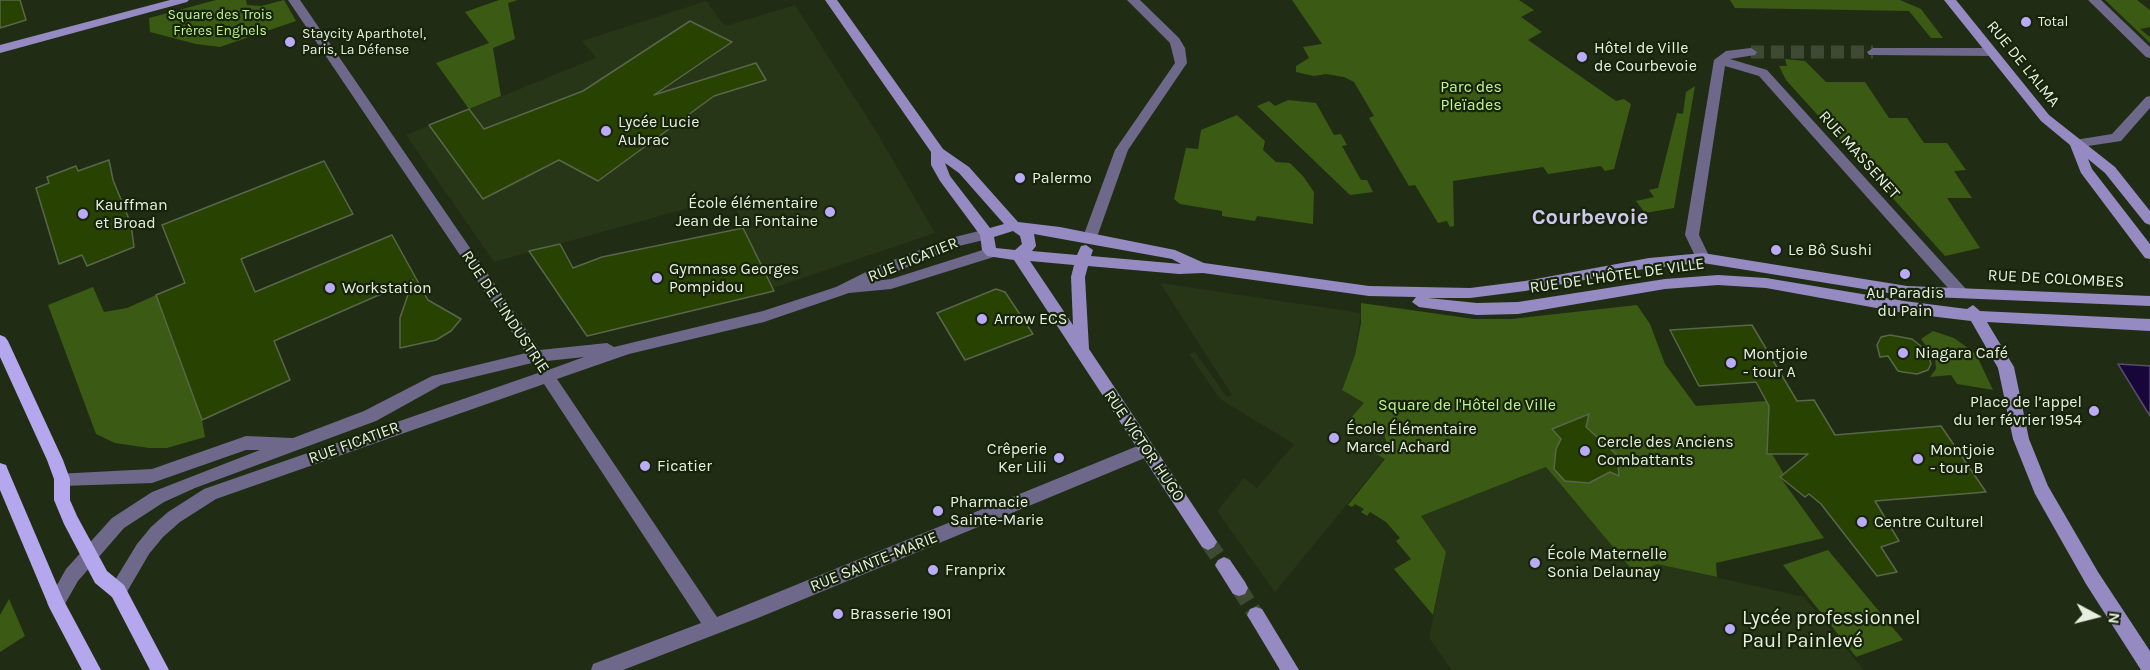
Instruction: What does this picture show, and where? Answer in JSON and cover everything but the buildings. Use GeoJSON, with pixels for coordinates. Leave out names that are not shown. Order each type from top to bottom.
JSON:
{"type":"FeatureCollection","features":[{"type":"Feature","properties":{"kind":"main road"},"geometry":{"type":"LineString","coordinates":[[0,48],[183,0]]}},
{"type":"Feature","properties":{"kind":"main road"},"geometry":{"type":"LineString","coordinates":[[831,0],[938,152],[964,170],[1014,226],[1027,233],[1029,242],[1026,249],[1018,255],[993,252],[987,246],[987,234],[945,178],[938,165],[938,152]]}},
{"type":"Feature","properties":{"kind":"main road","name":"RUE DE L'ALMA"},"geometry":{"type":"LineString","coordinates":[[1950,0],[2045,118],[2117,179],[2150,220]]}},
{"type":"Feature","properties":{"kind":"main road","name":"RUE DE L'ALMA"},"geometry":{"type":"LineString","coordinates":[[2075,144],[2086,170],[2150,254]]}},
{"type":"Feature","properties":{"kind":"main road"},"geometry":{"type":"LineString","coordinates":[[987,234],[1014,226]]}},
{"type":"Feature","properties":{"kind":"main road","name":"RUE DE L'HÔTEL DE VILLE"},"geometry":{"type":"LineString","coordinates":[[1014,226],[1090,237],[1175,255],[1203,268]]}},
{"type":"Feature","properties":{"kind":"main road"},"geometry":{"type":"LineString","coordinates":[[1081,350],[1078,276],[1090,237]]}},
{"type":"Feature","properties":{"kind":"main road","name":"RUE DE L'HÔTEL DE VILLE"},"geometry":{"type":"LineString","coordinates":[[1018,255],[1179,269],[1203,268],[1369,291],[1438,305],[1497,309],[1536,306],[1665,284],[1718,280],[1766,284],[1977,316]]}},
{"type":"Feature","properties":{"kind":"main road","name":"RUE VICTOR HUGO"},"geometry":{"type":"LineString","coordinates":[[1018,255],[1208,542]]}},
{"type":"Feature","properties":{"kind":"main road"},"geometry":{"type":"LineString","coordinates":[[1703,258],[1718,280]]}},
{"type":"Feature","properties":{"kind":"main road","name":"RUE DE L'HÔTEL DE VILLE"},"geometry":{"type":"LineString","coordinates":[[1369,291],[1448,295],[1470,293],[1525,286],[1649,263],[1703,258],[1882,287],[1961,293]]}},
{"type":"Feature","properties":{"kind":"main road"},"geometry":{"type":"LineString","coordinates":[[1961,293],[2006,367],[2021,440],[2041,489],[2092,578],[2150,667]]}},
{"type":"Feature","properties":{"kind":"main road","name":"RUE DE COLOMBES"},"geometry":{"type":"LineString","coordinates":[[1961,293],[2150,302]]}},
{"type":"Feature","properties":{"kind":"main road"},"geometry":{"type":"LineString","coordinates":[[1977,316],[2150,325]]}},
{"type":"Feature","properties":{"kind":"main road"},"geometry":{"type":"LineString","coordinates":[[0,341],[62,479],[62,500],[101,577],[118,591],[160,670]]}},
{"type":"Feature","properties":{"kind":"main road"},"geometry":{"type":"LineString","coordinates":[[0,470],[56,603],[92,670]]}},
{"type":"Feature","properties":{"kind":"main road"},"geometry":{"type":"LineString","coordinates":[[1224,565],[1239,588]]}},
{"type":"Feature","properties":{"kind":"main road"},"geometry":{"type":"LineString","coordinates":[[1256,615],[1290,670]]}},
{"type":"Feature","properties":{"kind":"street","name":"RUE DE L'INDUSTRIE"},"geometry":{"type":"LineString","coordinates":[[294,0],[536,356],[713,626]]}},
{"type":"Feature","properties":{"kind":"street"},"geometry":{"type":"LineString","coordinates":[[1090,237],[1122,150],[1181,63],[1179,48],[1174,41],[1134,0]]}},
{"type":"Feature","properties":{"kind":"street"},"geometry":{"type":"LineString","coordinates":[[2094,0],[2150,54]]}},
{"type":"Feature","properties":{"kind":"street"},"geometry":{"type":"LineString","coordinates":[[1703,258],[1692,235],[1720,60],[1730,54],[1751,52]]}},
{"type":"Feature","properties":{"kind":"street"},"geometry":{"type":"LineString","coordinates":[[1873,52],[1991,52]]}},
{"type":"Feature","properties":{"kind":"street","name":"RUE MASSENET"},"geometry":{"type":"LineString","coordinates":[[1720,60],[1763,73],[1961,293]]}},
{"type":"Feature","properties":{"kind":"street"},"geometry":{"type":"LineString","coordinates":[[2075,144],[2116,138],[2150,100]]}},
{"type":"Feature","properties":{"kind":"street","name":"RUE FICATIER"},"geometry":{"type":"LineString","coordinates":[[118,591],[143,549],[157,532],[174,517],[210,494],[628,348],[764,316],[841,291],[885,269],[956,242],[987,234]]}},
{"type":"Feature","properties":{"kind":"street","name":"RUE FICATIER"},"geometry":{"type":"LineString","coordinates":[[841,291],[891,284],[993,252]]}},
{"type":"Feature","properties":{"kind":"street","name":"RUE FICATIER"},"geometry":{"type":"LineString","coordinates":[[56,603],[72,575],[118,523],[158,497],[189,483],[370,416],[437,380],[536,356],[628,348]]}},
{"type":"Feature","properties":{"kind":"street","name":"RUE FICATIER"},"geometry":{"type":"LineString","coordinates":[[62,479],[152,476],[246,443],[302,442]]}},
{"type":"Feature","properties":{"kind":"street","name":"RUE SAINTE-MARIE"},"geometry":{"type":"LineString","coordinates":[[600,670],[1146,450]]}},
{"type":"Feature","properties":{"kind":"shaded area","name":"Lycée Lucie Aubrac"},"geometry":{"type":"Polygon","coordinates":[[[706,1],[725,26],[795,5],[876,131],[935,233],[773,288],[743,228],[732,196],[494,262],[406,135],[596,58],[582,41],[706,1]]]}},
{"type":"Feature","properties":{"kind":"shaded area","name":"École Élémentaire Marcel Achard"},"geometry":{"type":"Polygon","coordinates":[[[1160,283],[1361,313],[1355,355],[1342,390],[1364,403],[1348,421],[1375,422],[1383,430],[1387,445],[1385,458],[1275,592],[1217,511],[1244,478],[1257,488],[1294,444],[1220,399],[1189,354],[1195,352],[1227,397],[1232,395],[1160,283]]]}},
{"type":"Feature","properties":{"kind":"shaded area"},"geometry":{"type":"Polygon","coordinates":[[[2118,364],[2150,366],[2150,416],[2118,364]]]}},
{"type":"Feature","properties":{"kind":"shaded area","name":"École Maternelle Sonia Delaunay"},"geometry":{"type":"Polygon","coordinates":[[[1546,467],[1575,502],[1657,564],[1804,597],[1864,670],[1452,670],[1429,638],[1446,552],[1421,516],[1546,467]]]}},
{"type":"Feature","properties":{"kind":"green space","name":"Square des Trois Frères Enghels"},"geometry":{"type":"Polygon","coordinates":[[[216,0],[246,0],[247,5],[261,6],[284,0],[296,21],[220,47],[196,44],[150,32],[149,18],[216,0]]]}},
{"type":"Feature","properties":{"kind":"green space"},"geometry":{"type":"Polygon","coordinates":[[[499,0],[518,0],[508,3],[515,39],[493,48],[501,96],[469,109],[436,63],[489,43],[465,12],[499,0]]]}},
{"type":"Feature","properties":{"kind":"green space","name":"Parc des Pleïades"},"geometry":{"type":"Polygon","coordinates":[[[1292,0],[1519,0],[1534,10],[1521,17],[1542,32],[1528,40],[1616,101],[1624,99],[1631,104],[1614,169],[1605,171],[1601,166],[1548,174],[1543,167],[1453,181],[1454,226],[1450,227],[1447,221],[1438,223],[1415,185],[1409,186],[1369,118],[1374,116],[1354,82],[1344,77],[1326,74],[1314,76],[1296,72],[1296,66],[1309,58],[1303,47],[1322,44],[1292,0]]]}},
{"type":"Feature","properties":{"kind":"green space"},"geometry":{"type":"Polygon","coordinates":[[[1730,0],[1900,0],[1921,9],[1943,38],[1931,38],[1909,11],[1735,8],[1730,0]]]}},
{"type":"Feature","properties":{"kind":"green space"},"geometry":{"type":"Polygon","coordinates":[[[2105,0],[2137,0],[2150,10],[2150,27],[2140,29],[2150,37],[2150,43],[2105,0]]]}},
{"type":"Feature","properties":{"kind":"green space"},"geometry":{"type":"Polygon","coordinates":[[[1785,59],[1805,61],[1826,82],[1865,82],[1889,118],[1907,118],[1924,143],[1947,143],[1966,170],[1954,171],[1972,198],[1947,198],[1980,248],[1945,256],[1786,80],[1779,66],[1787,66],[1785,59]]]}},
{"type":"Feature","properties":{"kind":"green space"},"geometry":{"type":"Polygon","coordinates":[[[1695,86],[1674,208],[1645,213],[1636,201],[1654,197],[1649,190],[1658,188],[1677,113],[1683,114],[1686,92],[1695,86]]]}},
{"type":"Feature","properties":{"kind":"green space"},"geometry":{"type":"Polygon","coordinates":[[[1288,100],[1316,103],[1334,135],[1341,134],[1347,145],[1342,146],[1361,180],[1367,180],[1373,192],[1350,195],[1257,106],[1269,101],[1275,106],[1288,100]]]}},
{"type":"Feature","properties":{"kind":"green space"},"geometry":{"type":"Polygon","coordinates":[[[1237,115],[1265,141],[1263,150],[1276,162],[1290,163],[1303,176],[1314,192],[1313,224],[1257,216],[1255,221],[1222,216],[1222,211],[1180,204],[1174,199],[1186,148],[1198,149],[1201,130],[1237,115]]]}},
{"type":"Feature","properties":{"kind":"green space"},"geometry":{"type":"Polygon","coordinates":[[[93,287],[104,312],[127,308],[156,295],[202,420],[205,437],[167,448],[149,448],[115,443],[96,434],[48,305],[93,287]]]}},
{"type":"Feature","properties":{"kind":"green space","name":"Square de l'Hôtel de Ville"},"geometry":{"type":"Polygon","coordinates":[[[1361,303],[1474,319],[1511,319],[1637,305],[1650,324],[1665,364],[1696,406],[1766,401],[1782,429],[1772,454],[1784,474],[1780,477],[1824,538],[1716,563],[1717,577],[1657,564],[1635,573],[1546,467],[1421,516],[1446,552],[1433,615],[1394,569],[1411,559],[1396,541],[1400,538],[1386,522],[1370,512],[1367,516],[1361,512],[1364,509],[1355,504],[1352,507],[1348,505],[1385,459],[1372,452],[1376,447],[1387,445],[1383,430],[1375,422],[1363,432],[1348,421],[1364,403],[1342,390],[1355,355],[1361,323],[1361,303]]]}},
{"type":"Feature","properties":{"kind":"green space"},"geometry":{"type":"Polygon","coordinates":[[[1933,331],[1954,338],[1976,354],[1993,390],[1957,384],[1951,375],[1930,377],[1936,369],[1935,358],[1921,339],[1933,331]]]}},
{"type":"Feature","properties":{"kind":"green space"},"geometry":{"type":"Polygon","coordinates":[[[1828,550],[1903,640],[1856,657],[1783,565],[1828,550]]]}},
{"type":"Feature","properties":{"kind":"green space"},"geometry":{"type":"Polygon","coordinates":[[[9,599],[25,636],[0,652],[0,615],[9,599]]]}},
{"type":"Feature","properties":{"kind":"tunnel"},"geometry":{"type":"LineString","coordinates":[[1751,52],[1873,52]]}},
{"type":"Feature","properties":{"kind":"tunnel"},"geometry":{"type":"LineString","coordinates":[[1208,542],[1224,565]]}},
{"type":"Feature","properties":{"kind":"tunnel"},"geometry":{"type":"LineString","coordinates":[[1239,588],[1256,615]]}},
{"type":"Feature","properties":{"kind":"place","name":"Total"},"geometry":{"type":"Point","coordinates":[2026,22]}},
{"type":"Feature","properties":{"kind":"place","name":"Staycity Aparthotel, Paris, La Défense"},"geometry":{"type":"Point","coordinates":[290,42]}},
{"type":"Feature","properties":{"kind":"place","name":"Hôtel de Ville de Courbevoie"},"geometry":{"type":"Point","coordinates":[1582,57]}},
{"type":"Feature","properties":{"kind":"place","name":"Lycée Lucie Aubrac"},"geometry":{"type":"Point","coordinates":[606,131]}},
{"type":"Feature","properties":{"kind":"place","name":"Palermo"},"geometry":{"type":"Point","coordinates":[1020,178]}},
{"type":"Feature","properties":{"kind":"place","name":"École élémentaire Jean de La Fontaine"},"geometry":{"type":"Point","coordinates":[830,212]}},
{"type":"Feature","properties":{"kind":"place","name":"Kauffman et Broad"},"geometry":{"type":"Point","coordinates":[83,214]}},
{"type":"Feature","properties":{"kind":"place","name":"Le Bô Sushi"},"geometry":{"type":"Point","coordinates":[1776,250]}},
{"type":"Feature","properties":{"kind":"place","name":"Au Paradis du Pain"},"geometry":{"type":"Point","coordinates":[1905,274]}},
{"type":"Feature","properties":{"kind":"place","name":"Gymnase Georges Pompidou"},"geometry":{"type":"Point","coordinates":[657,278]}},
{"type":"Feature","properties":{"kind":"place","name":"Workstation"},"geometry":{"type":"Point","coordinates":[330,288]}},
{"type":"Feature","properties":{"kind":"place","name":"Arrow ECS"},"geometry":{"type":"Point","coordinates":[982,319]}},
{"type":"Feature","properties":{"kind":"place","name":"Niagara Café"},"geometry":{"type":"Point","coordinates":[1903,353]}},
{"type":"Feature","properties":{"kind":"place","name":"Montjoie - tour A"},"geometry":{"type":"Point","coordinates":[1731,363]}},
{"type":"Feature","properties":{"kind":"place","name":"Place de l’appel du 1er février 1954"},"geometry":{"type":"Point","coordinates":[2094,411]}},
{"type":"Feature","properties":{"kind":"place","name":"École Élémentaire Marcel Achard"},"geometry":{"type":"Point","coordinates":[1334,438]}},
{"type":"Feature","properties":{"kind":"place","name":"Cercle des Anciens Combattants"},"geometry":{"type":"Point","coordinates":[1585,451]}},
{"type":"Feature","properties":{"kind":"place","name":"Crêperie Ker Lili"},"geometry":{"type":"Point","coordinates":[1059,458]}},
{"type":"Feature","properties":{"kind":"place","name":"Montjoie - tour B"},"geometry":{"type":"Point","coordinates":[1918,459]}},
{"type":"Feature","properties":{"kind":"place","name":"Ficatier"},"geometry":{"type":"Point","coordinates":[645,466]}},
{"type":"Feature","properties":{"kind":"place","name":"Pharmacie Sainte-Marie"},"geometry":{"type":"Point","coordinates":[938,511]}},
{"type":"Feature","properties":{"kind":"place","name":"Centre Culturel"},"geometry":{"type":"Point","coordinates":[1862,522]}},
{"type":"Feature","properties":{"kind":"place","name":"École Maternelle Sonia Delaunay"},"geometry":{"type":"Point","coordinates":[1535,563]}},
{"type":"Feature","properties":{"kind":"place","name":"Franprix"},"geometry":{"type":"Point","coordinates":[933,570]}},
{"type":"Feature","properties":{"kind":"place","name":"Brasserie 1901"},"geometry":{"type":"Point","coordinates":[838,614]}},
{"type":"Feature","properties":{"kind":"place","name":"Lycée professionnel Paul Painlevé"},"geometry":{"type":"Point","coordinates":[1730,629]}},
{"type":"Feature","properties":{"kind":"district","name":"Courbevoie"},"geometry":{"type":"Point","coordinates":[1590,218]}}]}
